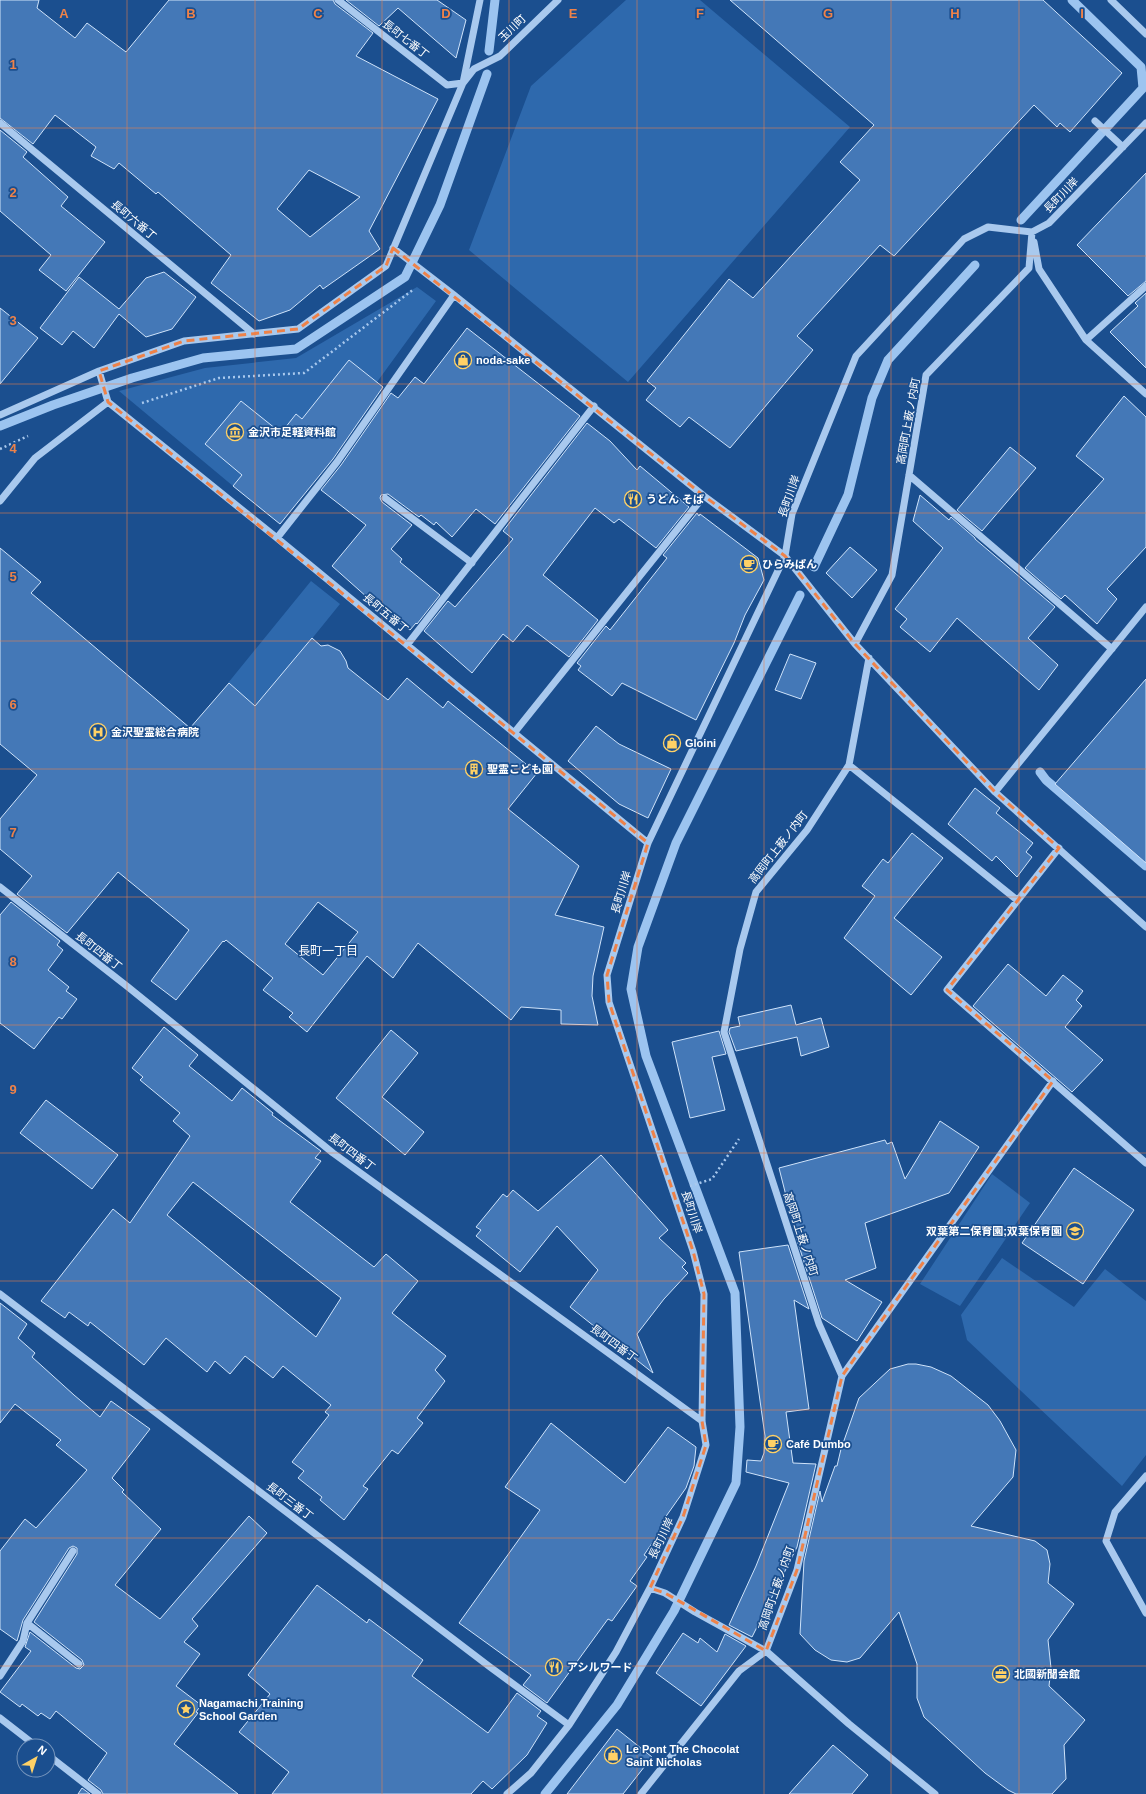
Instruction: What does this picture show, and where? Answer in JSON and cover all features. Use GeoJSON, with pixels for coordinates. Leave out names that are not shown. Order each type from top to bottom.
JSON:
{"type":"FeatureCollection","features":[{"type":"Feature","properties":{"kind":"street","name":"長町七番丁"},"geometry":{"type":"LineString","coordinates":[[338,0],[447,85],[463,83]]}},
{"type":"Feature","properties":{"kind":"street"},"geometry":{"type":"LineString","coordinates":[[0,415],[100,371],[184,341],[298,329],[386,266],[463,83],[480,0]]}},
{"type":"Feature","properties":{"kind":"street","name":"玉川町"},"geometry":{"type":"LineString","coordinates":[[463,83],[474,69],[500,56],[558,0]]}},
{"type":"Feature","properties":{"kind":"street"},"geometry":{"type":"LineString","coordinates":[[1111,0],[1146,34]]}},
{"type":"Feature","properties":{"kind":"street"},"geometry":{"type":"LineString","coordinates":[[1095,121],[1123,147]]}},
{"type":"Feature","properties":{"kind":"street","name":"長町六番丁"},"geometry":{"type":"LineString","coordinates":[[0,123],[254,334]]}},
{"type":"Feature","properties":{"kind":"street","name":"長町川岸"},"geometry":{"type":"LineString","coordinates":[[507,1794],[532,1773],[569,1725],[616,1652],[650,1588],[683,1517],[706,1445],[702,1421],[704,1294],[693,1251],[609,1002],[607,975],[648,843],[785,556],[792,514],[856,356],[964,239],[988,227],[1032,232],[1049,223],[1146,123]]}},
{"type":"Feature","properties":{"kind":"street"},"geometry":{"type":"LineString","coordinates":[[1032,232],[1039,269],[1086,340],[1146,394]]}},
{"type":"Feature","properties":{"kind":"street","name":"高岡町上薮ノ内町"},"geometry":{"type":"LineString","coordinates":[[855,644],[892,575],[926,375],[1029,268],[1032,232]]}},
{"type":"Feature","properties":{"kind":"street"},"geometry":{"type":"LineString","coordinates":[[394,248],[454,294],[704,496],[785,556],[855,644],[870,658],[995,792],[1146,927]]}},
{"type":"Feature","properties":{"kind":"street"},"geometry":{"type":"LineString","coordinates":[[1086,340],[1146,286]]}},
{"type":"Feature","properties":{"kind":"street"},"geometry":{"type":"LineString","coordinates":[[277,538],[337,462],[454,294]]}},
{"type":"Feature","properties":{"kind":"street"},"geometry":{"type":"LineString","coordinates":[[0,502],[35,458],[108,402],[100,371]]}},
{"type":"Feature","properties":{"kind":"street","name":"長町五番丁"},"geometry":{"type":"LineString","coordinates":[[108,402],[277,538],[648,843]]}},
{"type":"Feature","properties":{"kind":"street"},"geometry":{"type":"LineString","coordinates":[[407,645],[594,406]]}},
{"type":"Feature","properties":{"kind":"street"},"geometry":{"type":"LineString","coordinates":[[909,475],[1112,649]]}},
{"type":"Feature","properties":{"kind":"street"},"geometry":{"type":"LineString","coordinates":[[514,733],[704,496]]}},
{"type":"Feature","properties":{"kind":"street"},"geometry":{"type":"LineString","coordinates":[[385,498],[472,563]]}},
{"type":"Feature","properties":{"kind":"street"},"geometry":{"type":"LineString","coordinates":[[995,792],[1146,607]]}},
{"type":"Feature","properties":{"kind":"street","name":"高岡町上薮ノ内町"},"geometry":{"type":"LineString","coordinates":[[766,1651],[796,1570],[842,1376],[819,1324],[724,1032],[740,949],[756,892],[807,830],[849,764],[870,658]]}},
{"type":"Feature","properties":{"kind":"street"},"geometry":{"type":"LineString","coordinates":[[849,764],[1017,900]]}},
{"type":"Feature","properties":{"kind":"street"},"geometry":{"type":"LineString","coordinates":[[1059,848],[947,990],[1146,1163]]}},
{"type":"Feature","properties":{"kind":"street","name":"長町四番丁"},"geometry":{"type":"LineString","coordinates":[[0,887],[128,987],[333,1153],[702,1421]]}},
{"type":"Feature","properties":{"kind":"street"},"geometry":{"type":"LineString","coordinates":[[842,1376],[1053,1081]]}},
{"type":"Feature","properties":{"kind":"street","name":"長町三番丁"},"geometry":{"type":"LineString","coordinates":[[0,1294],[490,1667],[569,1725]]}},
{"type":"Feature","properties":{"kind":"street"},"geometry":{"type":"LineString","coordinates":[[1146,1476],[1115,1512],[1106,1541],[1146,1613]]}},
{"type":"Feature","properties":{"kind":"street"},"geometry":{"type":"LineString","coordinates":[[0,1676],[23,1641],[28,1623],[73,1551]]}},
{"type":"Feature","properties":{"kind":"street"},"geometry":{"type":"LineString","coordinates":[[650,1588],[665,1593],[695,1612],[766,1651],[849,1724],[935,1794]]}},
{"type":"Feature","properties":{"kind":"street"},"geometry":{"type":"LineString","coordinates":[[28,1623],[79,1664]]}},
{"type":"Feature","properties":{"kind":"street"},"geometry":{"type":"LineString","coordinates":[[641,1794],[739,1671],[766,1651]]}},
{"type":"Feature","properties":{"kind":"street"},"geometry":{"type":"LineString","coordinates":[[0,1718],[26,1738]]}},
{"type":"Feature","properties":{"kind":"street"},"geometry":{"type":"LineString","coordinates":[[56,1761],[98,1794]]}},
{"type":"Feature","properties":{"kind":"path"},"geometry":{"type":"LineString","coordinates":[[108,402],[136,405],[219,378],[304,373],[416,287]]}},
{"type":"Feature","properties":{"kind":"path"},"geometry":{"type":"LineString","coordinates":[[0,449],[30,436]]}},
{"type":"Feature","properties":{"kind":"path"},"geometry":{"type":"LineString","coordinates":[[712,1179],[739,1138]]}},
{"type":"Feature","properties":{"kind":"highlighted area"},"geometry":{"type":"Polygon","coordinates":[[[393,248],[704,496],[785,556],[855,644],[995,792],[1059,848],[947,990],[1053,1081],[842,1376],[797,1570],[766,1651],[665,1593],[650,1588],[683,1517],[706,1445],[702,1421],[704,1294],[693,1251],[609,1002],[607,975],[648,843],[108,402],[99,371],[184,341],[298,329],[386,266],[393,248]]]}},
{"type":"Feature","properties":{"kind":"shaded area"},"geometry":{"type":"Polygon","coordinates":[[[626,0],[700,0],[850,127],[628,382],[469,250],[531,86],[626,0]]]}},
{"type":"Feature","properties":{"kind":"shaded area"},"geometry":{"type":"Polygon","coordinates":[[[417,287],[436,301],[377,382],[349,360],[329,442],[296,414],[233,486],[119,391],[205,368],[296,358],[417,287]]]}},
{"type":"Feature","properties":{"kind":"shaded area"},"geometry":{"type":"Polygon","coordinates":[[[311,581],[340,604],[255,709],[228,683],[311,581]]]}},
{"type":"Feature","properties":{"kind":"shaded area"},"geometry":{"type":"Polygon","coordinates":[[[992,1174],[1030,1203],[960,1306],[920,1284],[992,1174]]]}},
{"type":"Feature","properties":{"kind":"shaded area"},"geometry":{"type":"Polygon","coordinates":[[[1002,1258],[1074,1307],[1105,1269],[1146,1301],[1146,1455],[1122,1486],[967,1340],[961,1315],[1002,1258]]]}},
{"type":"Feature","properties":{"kind":"building"},"geometry":{"type":"Polygon","coordinates":[[[0,0],[39,0],[37,8],[75,38],[87,23],[126,52],[169,0],[333,0],[335,4],[373,33],[356,56],[438,99],[369,231],[380,249],[323,289],[320,285],[290,310],[259,321],[211,283],[231,255],[158,192],[156,194],[119,163],[114,169],[91,156],[96,147],[55,115],[33,144],[0,118],[0,0]],[[309,170],[277,209],[310,237],[360,197],[309,170]]]}},
{"type":"Feature","properties":{"kind":"building"},"geometry":{"type":"Polygon","coordinates":[[[346,0],[437,0],[466,20],[456,58],[398,8],[379,26],[346,0]]]}},
{"type":"Feature","properties":{"kind":"building"},"geometry":{"type":"Polygon","coordinates":[[[730,0],[1043,0],[1122,73],[1070,132],[1060,123],[1057,127],[1034,105],[894,256],[880,245],[797,336],[813,350],[730,448],[689,417],[680,427],[646,400],[656,388],[647,381],[729,279],[753,298],[860,180],[840,162],[874,125],[730,0]]]}},
{"type":"Feature","properties":{"kind":"building"},"geometry":{"type":"Polygon","coordinates":[[[0,130],[27,152],[23,157],[68,197],[61,206],[105,242],[66,291],[39,270],[51,255],[0,211],[0,130]]]}},
{"type":"Feature","properties":{"kind":"building"},"geometry":{"type":"Polygon","coordinates":[[[1146,173],[1146,281],[1128,296],[1077,245],[1146,173]]]}},
{"type":"Feature","properties":{"kind":"building"},"geometry":{"type":"Polygon","coordinates":[[[164,272],[196,297],[172,329],[146,337],[119,314],[94,348],[73,331],[62,345],[40,328],[79,277],[119,309],[146,278],[164,272]]]}},
{"type":"Feature","properties":{"kind":"building"},"geometry":{"type":"Polygon","coordinates":[[[1146,293],[1146,368],[1110,332],[1138,306],[1135,303],[1146,293]]]}},
{"type":"Feature","properties":{"kind":"building"},"geometry":{"type":"Polygon","coordinates":[[[0,308],[38,338],[0,384],[0,308]]]}},
{"type":"Feature","properties":{"kind":"building"},"geometry":{"type":"Polygon","coordinates":[[[467,328],[580,416],[495,524],[476,509],[452,537],[436,522],[434,525],[421,515],[419,517],[388,494],[381,495],[380,498],[382,502],[412,525],[391,549],[402,559],[400,562],[440,595],[417,624],[416,623],[410,630],[377,606],[332,566],[366,525],[321,490],[341,465],[391,393],[398,398],[415,377],[424,384],[467,328]]]}},
{"type":"Feature","properties":{"kind":"building"},"geometry":{"type":"Polygon","coordinates":[[[349,360],[383,387],[333,459],[280,524],[233,486],[242,475],[205,444],[241,401],[281,433],[296,414],[302,419],[349,360]]]}},
{"type":"Feature","properties":{"kind":"building"},"geometry":{"type":"Polygon","coordinates":[[[1124,396],[1146,417],[1146,547],[1107,589],[1117,599],[1097,624],[1065,595],[1061,599],[1025,568],[1104,479],[1076,456],[1124,396]]]}},
{"type":"Feature","properties":{"kind":"building"},"geometry":{"type":"Polygon","coordinates":[[[587,423],[610,441],[637,470],[640,466],[689,507],[656,548],[619,519],[614,523],[595,508],[543,575],[598,620],[569,657],[527,625],[513,642],[503,634],[472,673],[424,631],[448,601],[455,607],[513,539],[503,531],[587,423]]]}},
{"type":"Feature","properties":{"kind":"building"},"geometry":{"type":"Polygon","coordinates":[[[1010,447],[1036,468],[982,531],[957,510],[1010,447]]]}},
{"type":"Feature","properties":{"kind":"building"},"geometry":{"type":"Polygon","coordinates":[[[920,495],[949,520],[951,517],[1055,607],[1028,638],[1058,665],[1039,690],[957,618],[930,652],[900,627],[907,619],[895,609],[943,548],[913,521],[920,495]]]}},
{"type":"Feature","properties":{"kind":"building"},"geometry":{"type":"Polygon","coordinates":[[[697,513],[699,516],[700,514],[758,558],[764,580],[745,615],[734,643],[696,720],[622,683],[612,696],[578,670],[581,666],[577,663],[606,626],[610,630],[667,558],[663,555],[697,513]]]}},
{"type":"Feature","properties":{"kind":"building"},"geometry":{"type":"Polygon","coordinates":[[[850,547],[877,570],[852,598],[826,573],[850,547]]]}},
{"type":"Feature","properties":{"kind":"building"},"geometry":{"type":"Polygon","coordinates":[[[0,548],[41,582],[31,593],[190,728],[229,683],[255,706],[312,638],[321,646],[328,645],[340,651],[348,668],[388,700],[407,678],[443,708],[448,701],[537,773],[508,809],[579,866],[555,915],[604,927],[593,976],[592,996],[598,1025],[561,1024],[561,1010],[521,1007],[511,1020],[418,943],[393,978],[367,956],[307,1032],[289,1017],[293,1013],[263,990],[273,978],[226,940],[224,942],[223,941],[176,1000],[151,981],[189,930],[118,872],[67,933],[17,894],[32,876],[0,849],[0,819],[37,775],[0,744],[0,548]],[[318,902],[285,944],[323,975],[358,932],[318,902]]]}},
{"type":"Feature","properties":{"kind":"building"},"geometry":{"type":"Polygon","coordinates":[[[790,654],[816,663],[801,699],[775,690],[790,654]]]}},
{"type":"Feature","properties":{"kind":"building"},"geometry":{"type":"Polygon","coordinates":[[[1146,679],[1146,863],[1055,784],[1146,679]]]}},
{"type":"Feature","properties":{"kind":"building"},"geometry":{"type":"Polygon","coordinates":[[[596,726],[619,744],[671,769],[648,818],[619,804],[568,761],[596,726]]]}},
{"type":"Feature","properties":{"kind":"building"},"geometry":{"type":"Polygon","coordinates":[[[975,788],[1000,808],[996,813],[1033,843],[1026,852],[1032,857],[1017,877],[996,856],[992,861],[948,824],[975,788]]]}},
{"type":"Feature","properties":{"kind":"building"},"geometry":{"type":"Polygon","coordinates":[[[912,833],[943,858],[894,918],[942,957],[911,995],[844,938],[875,896],[862,886],[883,859],[888,863],[912,833]]]}},
{"type":"Feature","properties":{"kind":"building"},"geometry":{"type":"Polygon","coordinates":[[[11,902],[60,941],[57,945],[63,950],[48,970],[69,987],[66,991],[77,999],[62,1019],[59,1017],[34,1049],[0,1023],[0,915],[11,902]]]}},
{"type":"Feature","properties":{"kind":"building"},"geometry":{"type":"Polygon","coordinates":[[[1008,964],[1046,996],[1063,975],[1083,991],[1076,1000],[1082,1006],[1065,1027],[1103,1060],[1072,1092],[973,1006],[1008,964]]]}},
{"type":"Feature","properties":{"kind":"building"},"geometry":{"type":"Polygon","coordinates":[[[791,1005],[796,1025],[821,1018],[829,1047],[801,1056],[797,1037],[736,1051],[729,1032],[730,1028],[740,1026],[738,1017],[791,1005]]]}},
{"type":"Feature","properties":{"kind":"building"},"geometry":{"type":"Polygon","coordinates":[[[164,1027],[198,1055],[189,1066],[232,1101],[242,1088],[273,1113],[272,1115],[321,1151],[315,1158],[321,1161],[290,1202],[374,1267],[386,1254],[418,1281],[392,1313],[446,1356],[435,1370],[445,1381],[417,1418],[423,1423],[398,1454],[392,1450],[363,1486],[368,1489],[344,1520],[320,1500],[322,1497],[298,1478],[304,1471],[292,1462],[329,1415],[325,1412],[331,1405],[283,1366],[273,1378],[245,1356],[230,1374],[215,1361],[207,1372],[166,1338],[144,1365],[90,1322],[88,1326],[69,1312],[65,1318],[41,1301],[113,1209],[130,1223],[190,1136],[173,1121],[180,1113],[140,1080],[143,1077],[132,1068],[164,1027]],[[193,1182],[167,1215],[316,1337],[341,1298],[193,1182]]]}},
{"type":"Feature","properties":{"kind":"building"},"geometry":{"type":"Polygon","coordinates":[[[391,1030],[418,1053],[382,1097],[424,1132],[405,1155],[336,1098],[391,1030]]]}},
{"type":"Feature","properties":{"kind":"building"},"geometry":{"type":"Polygon","coordinates":[[[719,1031],[726,1054],[712,1057],[725,1110],[690,1118],[672,1042],[719,1031]]]}},
{"type":"Feature","properties":{"kind":"building"},"geometry":{"type":"Polygon","coordinates":[[[46,1100],[118,1155],[92,1189],[20,1133],[46,1100]]]}},
{"type":"Feature","properties":{"kind":"building"},"geometry":{"type":"Polygon","coordinates":[[[940,1121],[979,1147],[949,1193],[865,1223],[876,1268],[845,1280],[882,1302],[857,1341],[822,1318],[798,1243],[779,1168],[885,1140],[887,1144],[892,1142],[905,1179],[940,1121]]]}},
{"type":"Feature","properties":{"kind":"building"},"geometry":{"type":"Polygon","coordinates":[[[601,1155],[668,1230],[659,1238],[686,1263],[682,1267],[688,1273],[664,1299],[637,1334],[653,1373],[570,1307],[598,1270],[557,1226],[520,1272],[476,1236],[481,1230],[476,1227],[503,1194],[507,1197],[513,1190],[538,1211],[601,1155]]]}},
{"type":"Feature","properties":{"kind":"building","name":"双葉第二保育園;双葉保育園"},"geometry":{"type":"Polygon","coordinates":[[[1074,1168],[1134,1210],[1083,1284],[1022,1243],[1074,1168]]]}},
{"type":"Feature","properties":{"kind":"building"},"geometry":{"type":"Polygon","coordinates":[[[788,1245],[809,1309],[794,1300],[809,1409],[786,1412],[793,1463],[816,1464],[797,1547],[752,1637],[729,1625],[756,1566],[789,1483],[746,1472],[747,1460],[761,1461],[764,1453],[765,1436],[739,1252],[788,1245]]]}},
{"type":"Feature","properties":{"kind":"building"},"geometry":{"type":"Polygon","coordinates":[[[0,1303],[27,1324],[18,1338],[35,1353],[32,1357],[100,1417],[111,1401],[150,1429],[112,1478],[124,1490],[122,1492],[161,1529],[115,1585],[160,1619],[249,1516],[267,1533],[192,1619],[198,1626],[184,1642],[200,1654],[176,1686],[201,1705],[196,1712],[198,1713],[174,1744],[238,1794],[103,1794],[101,1790],[88,1780],[107,1753],[56,1711],[50,1719],[41,1713],[38,1716],[22,1704],[20,1707],[0,1692],[31,1651],[25,1647],[30,1632],[76,1668],[80,1669],[84,1665],[82,1660],[34,1622],[77,1554],[77,1548],[73,1546],[69,1548],[23,1620],[17,1641],[0,1629],[0,1551],[25,1519],[36,1528],[87,1470],[56,1445],[61,1440],[15,1404],[0,1423],[0,1303]]]}},
{"type":"Feature","properties":{"kind":"building"},"geometry":{"type":"Polygon","coordinates":[[[908,1364],[931,1367],[951,1376],[988,1405],[1000,1421],[1016,1450],[1013,1477],[971,1526],[1035,1541],[1047,1550],[1050,1564],[1048,1583],[1074,1604],[1048,1640],[1051,1668],[1049,1686],[1085,1720],[1064,1745],[1066,1779],[1052,1794],[1016,1794],[1008,1790],[985,1773],[924,1717],[917,1698],[917,1664],[899,1612],[860,1658],[847,1662],[831,1660],[815,1650],[800,1634],[804,1561],[820,1491],[822,1502],[835,1466],[837,1466],[841,1449],[859,1398],[890,1369],[908,1364]]]}},
{"type":"Feature","properties":{"kind":"building"},"geometry":{"type":"Polygon","coordinates":[[[551,1423],[625,1483],[668,1427],[696,1447],[694,1466],[686,1488],[662,1522],[663,1527],[644,1555],[647,1557],[630,1581],[637,1586],[612,1621],[608,1619],[547,1703],[523,1685],[531,1675],[459,1623],[540,1510],[505,1487],[551,1423]]]}},
{"type":"Feature","properties":{"kind":"building"},"geometry":{"type":"Polygon","coordinates":[[[317,1585],[367,1623],[369,1619],[423,1660],[412,1676],[488,1733],[517,1693],[541,1711],[537,1716],[547,1723],[527,1755],[492,1789],[483,1781],[471,1794],[272,1794],[289,1772],[239,1732],[270,1694],[248,1675],[317,1585]]]}},
{"type":"Feature","properties":{"kind":"building"},"geometry":{"type":"Polygon","coordinates":[[[683,1633],[698,1643],[700,1638],[717,1652],[725,1634],[746,1646],[701,1706],[656,1673],[683,1633]]]}},
{"type":"Feature","properties":{"kind":"building"},"geometry":{"type":"Polygon","coordinates":[[[617,1729],[652,1757],[623,1794],[567,1794],[617,1729]]]}},
{"type":"Feature","properties":{"kind":"building"},"geometry":{"type":"Polygon","coordinates":[[[833,1745],[868,1775],[852,1794],[789,1794],[833,1745]]]}},
{"type":"Feature","properties":{"kind":"building"},"geometry":{"type":"Polygon","coordinates":[[[82,1788],[90,1794],[78,1794],[82,1788]]]}},
{"type":"Feature","properties":{"kind":"waterway"},"geometry":{"type":"LineString","coordinates":[[489,51],[495,0]]}},
{"type":"Feature","properties":{"kind":"waterway"},"geometry":{"type":"LineString","coordinates":[[1021,220],[1143,88],[1141,67],[1072,0]]}},
{"type":"Feature","properties":{"kind":"waterway"},"geometry":{"type":"LineString","coordinates":[[0,426],[53,405],[132,378],[203,358],[296,349],[405,277],[440,205],[487,74]]}},
{"type":"Feature","properties":{"kind":"waterway"},"geometry":{"type":"LineString","coordinates":[[814,567],[848,495],[872,398],[888,360],[975,265]]}},
{"type":"Feature","properties":{"kind":"waterway"},"geometry":{"type":"LineString","coordinates":[[545,1794],[617,1705],[674,1611],[736,1483],[740,1427],[735,1293],[646,1056],[631,989],[638,947],[676,843],[800,595]]}},
{"type":"Feature","properties":{"kind":"waterway"},"geometry":{"type":"LineString","coordinates":[[1040,772],[1046,780],[1146,866]]}},
{"type":"Feature","properties":{"kind":"place","name":"noda-sake"},"geometry":{"type":"Point","coordinates":[463,360]}},
{"type":"Feature","properties":{"kind":"place","name":"金沢市足軽資料館"},"geometry":{"type":"Point","coordinates":[235,432]}},
{"type":"Feature","properties":{"kind":"place","name":"うどん そば"},"geometry":{"type":"Point","coordinates":[633,499]}},
{"type":"Feature","properties":{"kind":"place","name":"ひらみぱん"},"geometry":{"type":"Point","coordinates":[749,564]}},
{"type":"Feature","properties":{"kind":"place","name":"金沢聖霊総合病院"},"geometry":{"type":"Point","coordinates":[98,732]}},
{"type":"Feature","properties":{"kind":"place","name":"Gloini"},"geometry":{"type":"Point","coordinates":[672,743]}},
{"type":"Feature","properties":{"kind":"place","name":"聖霊こども園"},"geometry":{"type":"Point","coordinates":[474,769]}},
{"type":"Feature","properties":{"kind":"place","name":"双葉第二保育園;双葉保育園"},"geometry":{"type":"Point","coordinates":[1075,1231]}},
{"type":"Feature","properties":{"kind":"place","name":"Café Dumbo"},"geometry":{"type":"Point","coordinates":[773,1444]}},
{"type":"Feature","properties":{"kind":"place","name":"アシルワード"},"geometry":{"type":"Point","coordinates":[554,1667]}},
{"type":"Feature","properties":{"kind":"place","name":"北國新聞会館"},"geometry":{"type":"Point","coordinates":[1001,1674]}},
{"type":"Feature","properties":{"kind":"place","name":"Nagamachi Training School Garden"},"geometry":{"type":"Point","coordinates":[186,1709]}},
{"type":"Feature","properties":{"kind":"place","name":"Le Pont The Chocolat Saint Nicholas"},"geometry":{"type":"Point","coordinates":[613,1755]}},
{"type":"Feature","properties":{"kind":"district","name":"長町一丁目"},"geometry":{"type":"Point","coordinates":[328,951]}}]}
